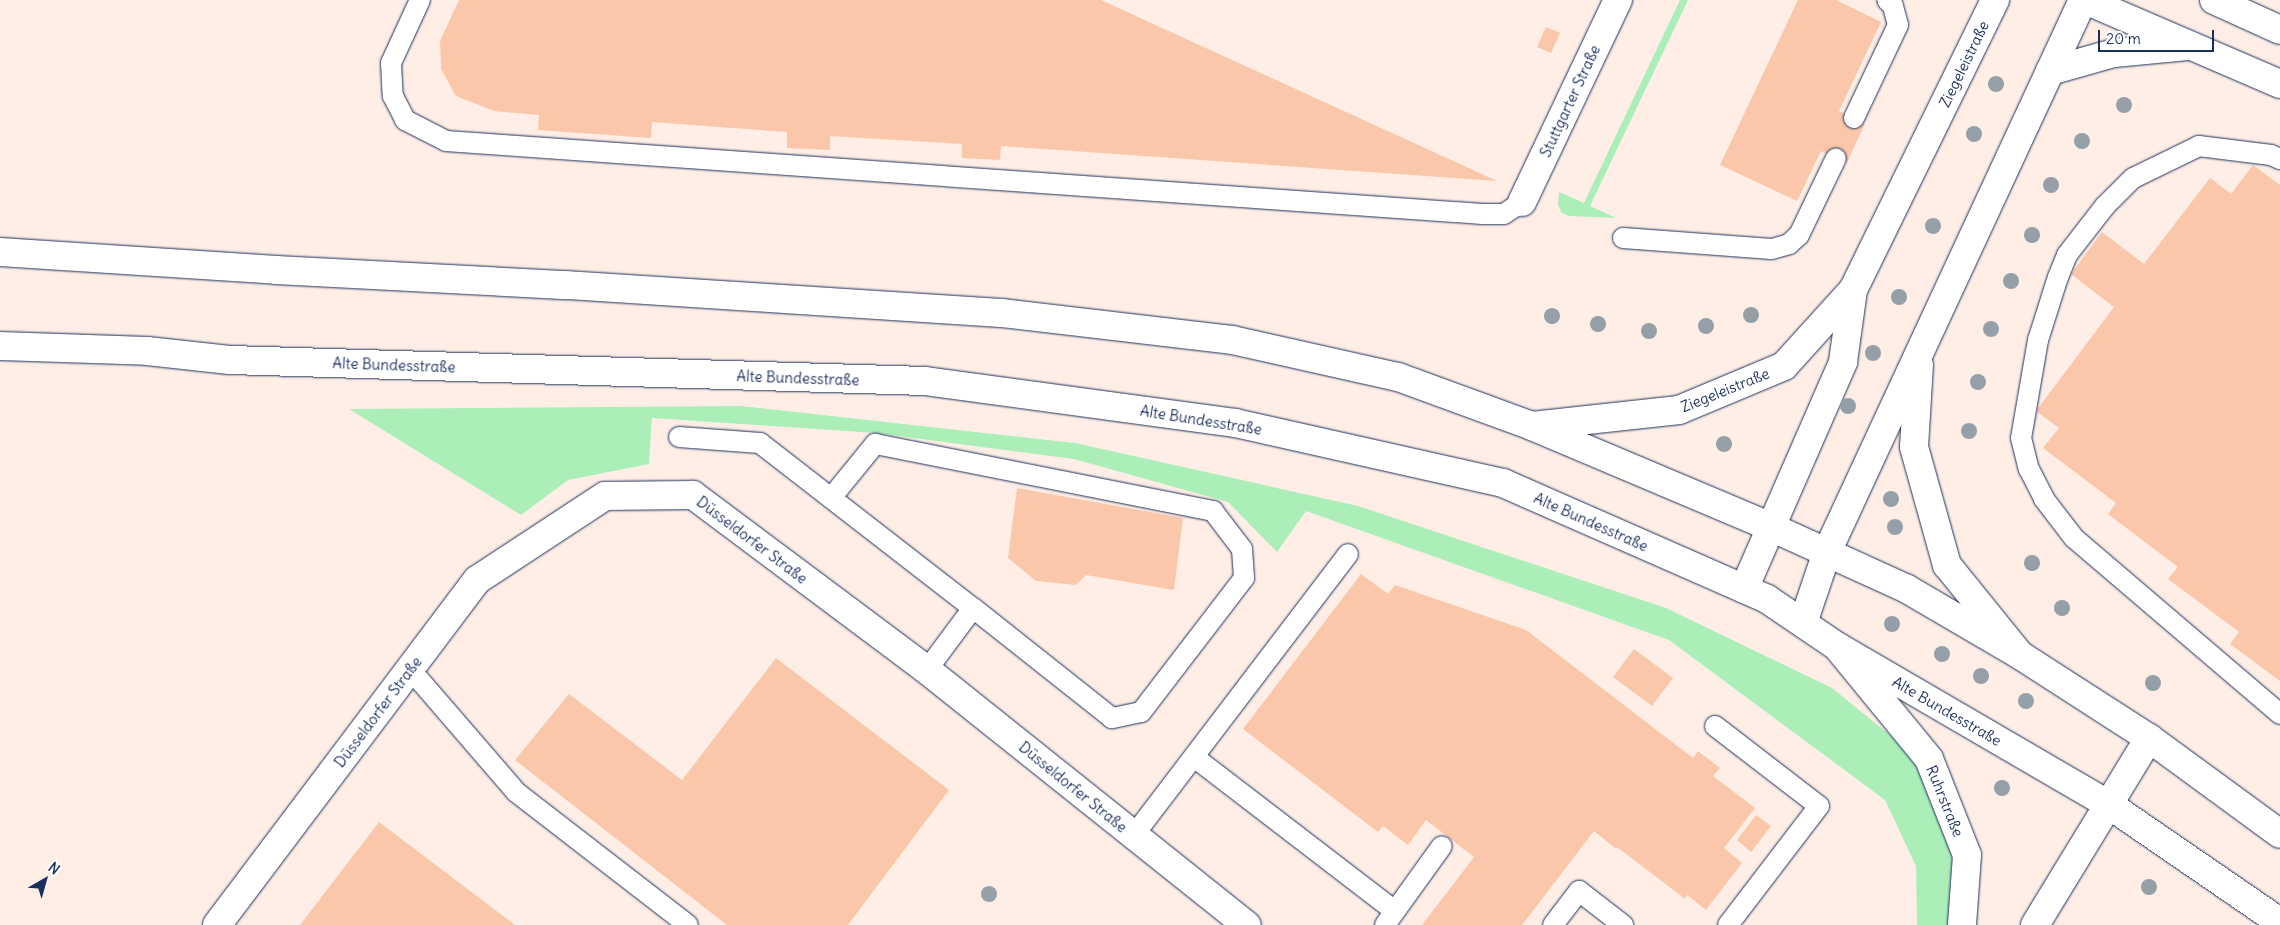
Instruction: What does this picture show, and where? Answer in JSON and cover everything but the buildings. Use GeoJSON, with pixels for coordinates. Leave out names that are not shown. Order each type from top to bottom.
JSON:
{"type":"FeatureCollection","features":[{"type":"Feature","properties":{"kind":"main road","name":"Stuttgarter Straße"},"geometry":{"type":"LineString","coordinates":[[1522,202],[1618,0]]}},
{"type":"Feature","properties":{"kind":"main road","name":"Ziegeleistraße"},"geometry":{"type":"LineString","coordinates":[[1532,426],[1679,410],[1784,366],[1853,290],[1995,0]]}},
{"type":"Feature","properties":{"kind":"main road"},"geometry":{"type":"LineString","coordinates":[[1803,623],[1827,552],[1920,348],[2084,0],[2280,84]]}},
{"type":"Feature","properties":{"kind":"main road"},"geometry":{"type":"LineString","coordinates":[[2216,1],[2280,30]]}},
{"type":"Feature","properties":{"kind":"main road"},"geometry":{"type":"LineString","coordinates":[[2050,71],[2114,53],[2190,46]]}},
{"type":"Feature","properties":{"kind":"main road"},"geometry":{"type":"LineString","coordinates":[[0,252],[276,270],[567,284],[1002,313],[1232,340],[1398,377],[1532,426],[1770,526],[1906,589],[2020,655],[2149,738],[2280,834]]}},
{"type":"Feature","properties":{"kind":"main road","name":"Ziegeleistraße"},"geometry":{"type":"LineString","coordinates":[[1744,589],[1843,362],[1853,290]]}},
{"type":"Feature","properties":{"kind":"main road","name":"Alte Bundesstraße"},"geometry":{"type":"LineString","coordinates":[[0,346],[147,351],[230,360],[925,381],[1235,423],[1503,483],[1767,599],[1838,647],[2108,804],[2280,922]]}},
{"type":"Feature","properties":{"kind":"main road"},"geometry":{"type":"LineString","coordinates":[[1920,348],[1914,447],[1947,565],[2020,655]]}},
{"type":"Feature","properties":{"kind":"main road","name":"Düsseldorfer Straße"},"geometry":{"type":"LineString","coordinates":[[217,925],[478,580],[605,496],[693,495],[926,670],[1247,925]]}},
{"type":"Feature","properties":{"kind":"main road","name":"Ruhrstraße"},"geometry":{"type":"LineString","coordinates":[[1838,647],[1929,759],[1967,855],[1962,925]]}},
{"type":"Feature","properties":{"kind":"main road"},"geometry":{"type":"LineString","coordinates":[[2035,925],[2149,738]]}},
{"type":"Feature","properties":{"kind":"lane"},"geometry":{"type":"LineString","coordinates":[[420,0],[391,63],[393,96],[405,120],[446,142],[1504,214],[1522,202]]}},
{"type":"Feature","properties":{"kind":"lane"},"geometry":{"type":"LineString","coordinates":[[1854,118],[1898,25],[1893,6],[1887,0]]}},
{"type":"Feature","properties":{"kind":"lane"},"geometry":{"type":"LineString","coordinates":[[2280,159],[2271,155],[2199,146],[2133,178],[2105,206],[2067,255],[2058,277],[2038,340],[2021,438],[2030,469],[2044,499],[2074,538],[2280,714]]}},
{"type":"Feature","properties":{"kind":"lane"},"geometry":{"type":"LineString","coordinates":[[1623,238],[1772,249],[1790,244],[1799,235],[1836,158]]}},
{"type":"Feature","properties":{"kind":"lane"},"geometry":{"type":"LineString","coordinates":[[679,437],[760,444],[1112,718],[1141,712],[1244,578],[1242,549],[1213,511],[875,444],[831,498]]}},
{"type":"Feature","properties":{"kind":"lane"},"geometry":{"type":"LineString","coordinates":[[1134,835],[1348,554]]}},
{"type":"Feature","properties":{"kind":"lane"},"geometry":{"type":"LineString","coordinates":[[926,670],[973,608]]}},
{"type":"Feature","properties":{"kind":"lane"},"geometry":{"type":"LineString","coordinates":[[410,669],[516,792],[688,925]]}},
{"type":"Feature","properties":{"kind":"lane"},"geometry":{"type":"LineString","coordinates":[[1716,726],[1819,806],[1728,925]]}},
{"type":"Feature","properties":{"kind":"lane"},"geometry":{"type":"LineString","coordinates":[[1194,757],[1390,918],[1442,846]]}},
{"type":"Feature","properties":{"kind":"lane"},"geometry":{"type":"LineString","coordinates":[[1553,925],[1579,891],[1623,925]]}},
{"type":"Feature","properties":{"kind":"green space"},"geometry":{"type":"Polygon","coordinates":[[[1680,0],[1688,0],[1590,206],[1616,218],[1569,216],[1562,213],[1558,205],[1559,192],[1584,203],[1680,0]]]}},
{"type":"Feature","properties":{"kind":"green space"},"geometry":{"type":"Polygon","coordinates":[[[741,406],[1075,443],[1358,506],[1666,608],[1832,688],[1907,749],[1944,819],[1957,885],[1949,925],[1917,925],[1916,866],[1885,800],[1669,640],[1306,511],[1277,552],[1228,502],[1074,459],[876,433],[652,418],[649,464],[568,480],[521,515],[349,409],[741,406]]]}}]}
